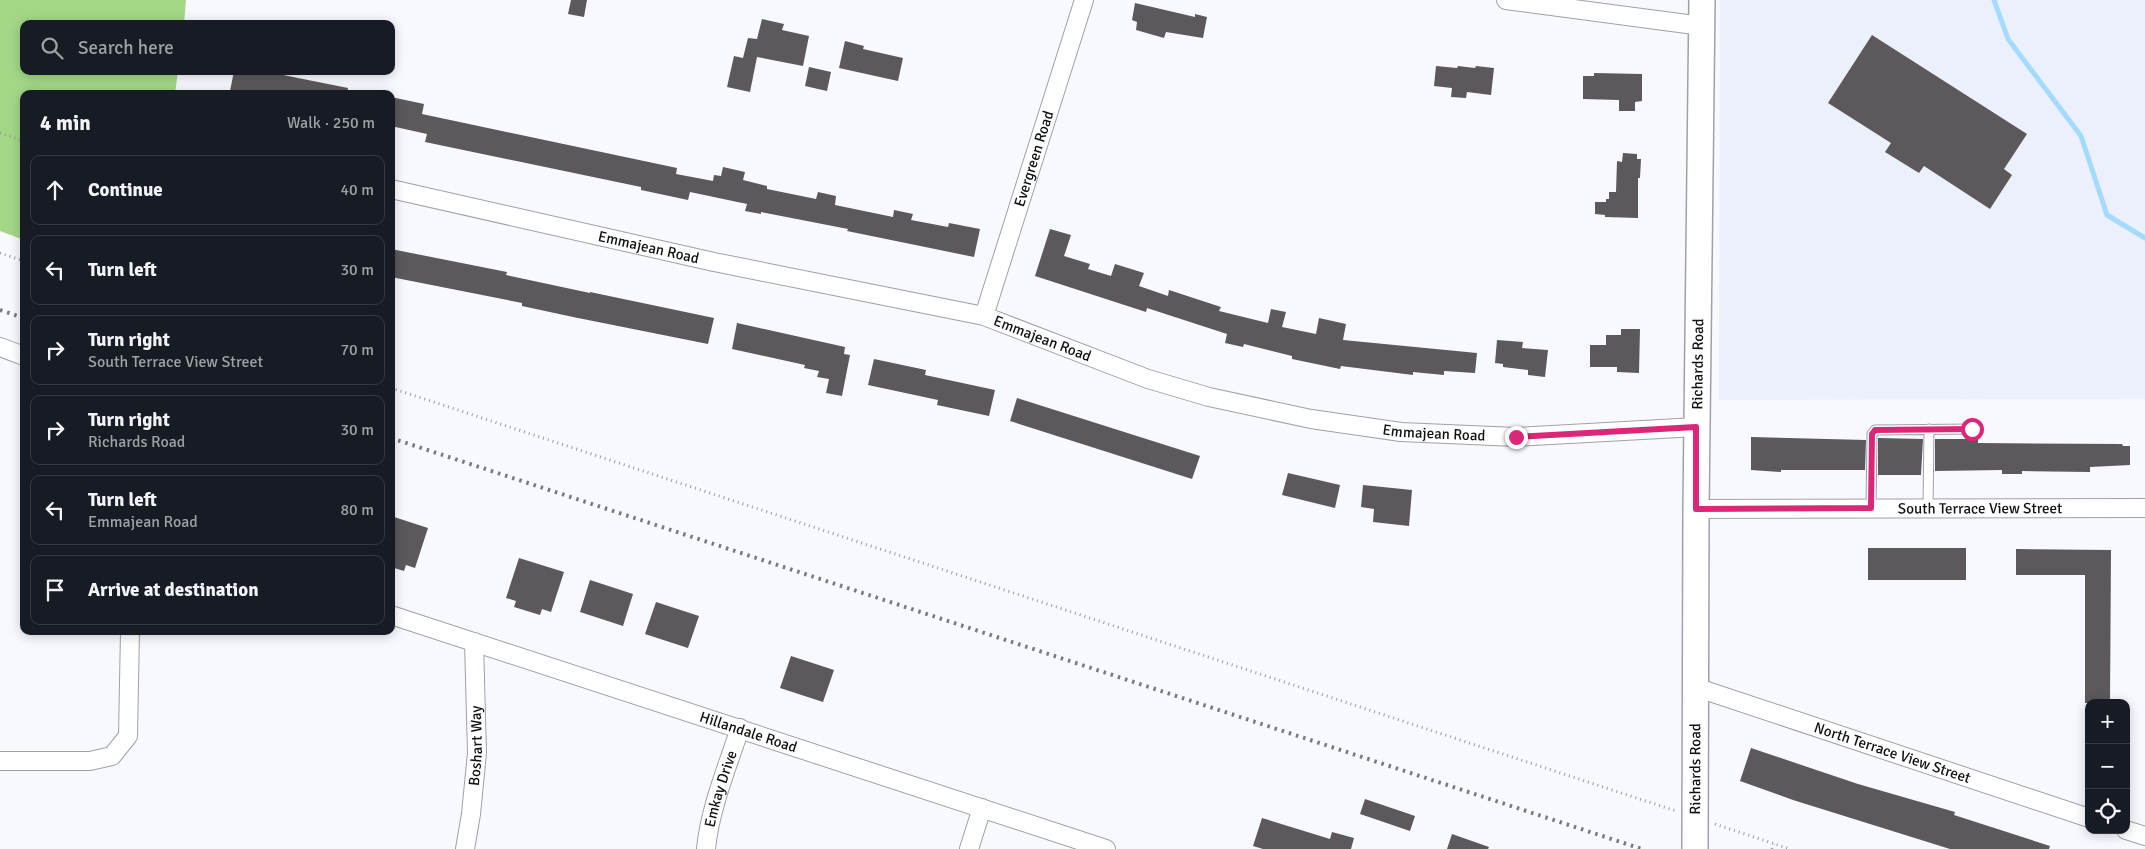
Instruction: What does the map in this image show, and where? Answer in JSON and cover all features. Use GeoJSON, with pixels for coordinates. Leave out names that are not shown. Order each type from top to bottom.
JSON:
{"type":"FeatureCollection","features":[{"type":"Feature","properties":{"kind":"street","name":"Evergreen Road"},"geometry":{"type":"LineString","coordinates":[[984,316],[1084,0]]}},
{"type":"Feature","properties":{"kind":"street"},"geometry":{"type":"LineString","coordinates":[[1506,0],[1702,26]]}},
{"type":"Feature","properties":{"kind":"street","name":"Richards Road"},"geometry":{"type":"LineString","coordinates":[[1695,849],[1696,427],[1702,0]]}},
{"type":"Feature","properties":{"kind":"street","name":"Emmajean Road"},"geometry":{"type":"LineString","coordinates":[[395,190],[714,262],[984,316],[1148,379],[1209,397],[1311,419],[1401,432],[1516,437],[1696,427]]}},
{"type":"Feature","properties":{"kind":"street"},"geometry":{"type":"LineString","coordinates":[[0,347],[20,354]]}},
{"type":"Feature","properties":{"kind":"street","name":"South Terrace View Street"},"geometry":{"type":"LineString","coordinates":[[1696,509],[2145,508]]}},
{"type":"Feature","properties":{"kind":"street","name":"Hillandale Road"},"geometry":{"type":"LineString","coordinates":[[395,616],[1106,849]]}},
{"type":"Feature","properties":{"kind":"street"},"geometry":{"type":"LineString","coordinates":[[0,761],[90,761],[112,756],[128,736],[130,635]]}},
{"type":"Feature","properties":{"kind":"street","name":"Boshart Way"},"geometry":{"type":"LineString","coordinates":[[465,849],[471,814],[477,753],[474,642]]}},
{"type":"Feature","properties":{"kind":"street","name":"North Terrace View Street"},"geometry":{"type":"LineString","coordinates":[[1695,687],[2085,817]]}},
{"type":"Feature","properties":{"kind":"street","name":"Emkay Drive"},"geometry":{"type":"LineString","coordinates":[[706,849],[716,801],[740,728]]}},
{"type":"Feature","properties":{"kind":"street"},"geometry":{"type":"LineString","coordinates":[[969,849],[982,808]]}},
{"type":"Feature","properties":{"kind":"street"},"geometry":{"type":"LineString","coordinates":[[2130,831],[2145,836]]}},
{"type":"Feature","properties":{"kind":"lane"},"geometry":{"type":"LineString","coordinates":[[1871,508],[1873,431],[1878,429],[1972,429]]}},
{"type":"Feature","properties":{"kind":"lane"},"geometry":{"type":"LineString","coordinates":[[1928,508],[1929,429]]}},
{"type":"Feature","properties":{"kind":"path"},"geometry":{"type":"LineString","coordinates":[[0,133],[20,140]]}},
{"type":"Feature","properties":{"kind":"path"},"geometry":{"type":"LineString","coordinates":[[0,253],[20,260]]}},
{"type":"Feature","properties":{"kind":"path"},"geometry":{"type":"LineString","coordinates":[[395,389],[1790,849]]}},
{"type":"Feature","properties":{"kind":"path"},"geometry":{"type":"LineString","coordinates":[[1772,849],[1774,844]]}},
{"type":"Feature","properties":{"kind":"shaded area"},"geometry":{"type":"Polygon","coordinates":[[[1720,0],[2145,0],[2145,399],[1719,400],[1720,0]]]}},
{"type":"Feature","properties":{"kind":"green space"},"geometry":{"type":"Polygon","coordinates":[[[0,0],[186,0],[184,20],[20,20],[20,75],[177,75],[176,90],[20,90],[20,238],[0,231],[0,0]]]}},
{"type":"Feature","properties":{"kind":"building"},"geometry":{"type":"Polygon","coordinates":[[[571,0],[587,0],[584,17],[568,14],[571,0]]]}},
{"type":"Feature","properties":{"kind":"building"},"geometry":{"type":"Polygon","coordinates":[[[1135,3],[1195,17],[1195,14],[1207,17],[1203,38],[1166,32],[1164,38],[1136,30],[1137,22],[1132,20],[1135,3]]]}},
{"type":"Feature","properties":{"kind":"building"},"geometry":{"type":"Polygon","coordinates":[[[762,19],[784,24],[782,30],[809,36],[803,66],[757,57],[750,92],[727,87],[734,56],[743,58],[748,38],[757,39],[762,19]]]}},
{"type":"Feature","properties":{"kind":"building"},"geometry":{"type":"Polygon","coordinates":[[[1872,35],[2027,134],[2004,169],[2012,175],[1990,209],[1924,166],[1919,173],[1885,152],[1891,143],[1828,103],[1872,35]]]}},
{"type":"Feature","properties":{"kind":"building"},"geometry":{"type":"Polygon","coordinates":[[[845,41],[864,46],[863,49],[903,58],[898,81],[839,68],[845,41]]]}},
{"type":"Feature","properties":{"kind":"building"},"geometry":{"type":"Polygon","coordinates":[[[1436,66],[1494,68],[1491,95],[1467,92],[1466,98],[1451,97],[1452,88],[1434,86],[1436,66]]]}},
{"type":"Feature","properties":{"kind":"building"},"geometry":{"type":"Polygon","coordinates":[[[809,67],[831,72],[827,91],[805,86],[809,67]]]}},
{"type":"Feature","properties":{"kind":"building"},"geometry":{"type":"Polygon","coordinates":[[[1594,73],[1642,74],[1642,101],[1635,102],[1635,111],[1619,111],[1619,100],[1583,99],[1583,76],[1594,76],[1594,73]]]}},
{"type":"Feature","properties":{"kind":"building"},"geometry":{"type":"Polygon","coordinates":[[[233,75],[284,75],[348,88],[348,90],[230,90],[233,75]]]}},
{"type":"Feature","properties":{"kind":"building"},"geometry":{"type":"Polygon","coordinates":[[[395,98],[424,104],[422,114],[677,168],[676,174],[713,181],[714,175],[721,176],[723,167],[745,172],[743,180],[767,186],[767,189],[816,199],[818,192],[836,196],[835,205],[893,217],[894,210],[913,214],[911,220],[948,227],[949,223],[980,229],[974,257],[847,231],[848,229],[761,212],[761,214],[745,211],[747,204],[690,192],[688,200],[641,190],[641,187],[425,142],[427,134],[395,127],[395,98]]]}},
{"type":"Feature","properties":{"kind":"building"},"geometry":{"type":"Polygon","coordinates":[[[1623,153],[1637,154],[1637,159],[1641,159],[1640,178],[1638,178],[1638,218],[1605,217],[1605,215],[1595,214],[1595,202],[1606,202],[1606,199],[1609,199],[1609,192],[1616,192],[1617,161],[1622,162],[1623,153]]]}},
{"type":"Feature","properties":{"kind":"building"},"geometry":{"type":"Polygon","coordinates":[[[1050,229],[1071,235],[1064,256],[1090,264],[1088,269],[1111,276],[1115,264],[1144,273],[1139,286],[1168,296],[1169,290],[1221,307],[1219,311],[1268,323],[1271,309],[1286,312],[1282,327],[1316,334],[1319,318],[1346,324],[1343,340],[1477,353],[1475,373],[1444,371],[1444,375],[1413,372],[1413,375],[1341,366],[1340,369],[1292,359],[1292,356],[1244,344],[1243,347],[1225,343],[1227,334],[1147,308],[1146,312],[1035,276],[1050,229]]]}},
{"type":"Feature","properties":{"kind":"building"},"geometry":{"type":"Polygon","coordinates":[[[395,250],[507,272],[506,275],[714,318],[708,344],[522,306],[522,303],[395,278],[395,250]]]}},
{"type":"Feature","properties":{"kind":"building"},"geometry":{"type":"Polygon","coordinates":[[[737,323],[845,347],[844,354],[850,355],[842,396],[826,393],[829,379],[817,377],[819,371],[804,368],[805,365],[732,349],[737,323]]]}},
{"type":"Feature","properties":{"kind":"building"},"geometry":{"type":"Polygon","coordinates":[[[1621,329],[1640,329],[1639,373],[1617,372],[1617,367],[1590,367],[1590,345],[1606,345],[1606,335],[1621,335],[1621,329]]]}},
{"type":"Feature","properties":{"kind":"building"},"geometry":{"type":"Polygon","coordinates":[[[1497,340],[1523,342],[1522,348],[1548,350],[1545,377],[1528,375],[1528,370],[1503,367],[1503,364],[1495,363],[1497,340]]]}},
{"type":"Feature","properties":{"kind":"building"},"geometry":{"type":"Polygon","coordinates":[[[874,359],[926,370],[925,375],[995,390],[989,416],[937,405],[938,400],[868,385],[874,359]]]}},
{"type":"Feature","properties":{"kind":"building"},"geometry":{"type":"Polygon","coordinates":[[[1017,398],[1200,456],[1192,479],[1010,421],[1017,398]]]}},
{"type":"Feature","properties":{"kind":"building"},"geometry":{"type":"Polygon","coordinates":[[[1751,437],[1866,440],[1865,470],[1781,470],[1781,472],[1751,470],[1751,437]]]}},
{"type":"Feature","properties":{"kind":"building"},"geometry":{"type":"Polygon","coordinates":[[[1878,438],[1923,439],[1921,475],[1878,475],[1878,438]]]}},
{"type":"Feature","properties":{"kind":"building"},"geometry":{"type":"Polygon","coordinates":[[[1935,439],[1978,439],[1978,443],[2122,444],[2123,446],[2130,446],[2130,465],[2090,467],[2090,472],[2022,471],[2022,474],[2002,474],[2002,470],[1935,471],[1935,439]]]}},
{"type":"Feature","properties":{"kind":"building"},"geometry":{"type":"Polygon","coordinates":[[[1288,473],[1340,485],[1335,508],[1282,495],[1288,473]]]}},
{"type":"Feature","properties":{"kind":"building"},"geometry":{"type":"Polygon","coordinates":[[[1363,485],[1412,490],[1409,526],[1373,522],[1374,509],[1361,507],[1363,485]]]}},
{"type":"Feature","properties":{"kind":"building"},"geometry":{"type":"Polygon","coordinates":[[[395,517],[428,528],[415,568],[406,565],[404,571],[395,568],[395,517]]]}},
{"type":"Feature","properties":{"kind":"building"},"geometry":{"type":"Polygon","coordinates":[[[1868,548],[1966,548],[1966,580],[1868,580],[1868,548]]]}},
{"type":"Feature","properties":{"kind":"building"},"geometry":{"type":"Polygon","coordinates":[[[2016,549],[2111,550],[2110,699],[2085,699],[2085,575],[2016,575],[2016,549]]]}},
{"type":"Feature","properties":{"kind":"building"},"geometry":{"type":"Polygon","coordinates":[[[519,558],[564,572],[551,612],[542,609],[540,615],[514,607],[516,601],[506,598],[519,558]]]}},
{"type":"Feature","properties":{"kind":"building"},"geometry":{"type":"Polygon","coordinates":[[[590,580],[633,594],[623,626],[580,612],[590,580]]]}},
{"type":"Feature","properties":{"kind":"building"},"geometry":{"type":"Polygon","coordinates":[[[656,602],[699,616],[688,648],[645,634],[656,602]]]}},
{"type":"Feature","properties":{"kind":"building"},"geometry":{"type":"Polygon","coordinates":[[[791,656],[834,670],[823,702],[780,688],[791,656]]]}},
{"type":"Feature","properties":{"kind":"building"},"geometry":{"type":"Polygon","coordinates":[[[1751,748],[1858,784],[1955,812],[1954,815],[2050,846],[2049,849],[1950,849],[1793,800],[1740,781],[1751,748]]]}},
{"type":"Feature","properties":{"kind":"building"},"geometry":{"type":"Polygon","coordinates":[[[1365,799],[1415,816],[1410,831],[1360,814],[1365,799]]]}},
{"type":"Feature","properties":{"kind":"building"},"geometry":{"type":"Polygon","coordinates":[[[1262,818],[1330,839],[1332,832],[1354,838],[1351,849],[1263,849],[1253,846],[1262,818]]]}},
{"type":"Feature","properties":{"kind":"building"},"geometry":{"type":"Polygon","coordinates":[[[1452,834],[1489,847],[1488,849],[1447,849],[1452,834]]]}},
{"type":"Feature","properties":{"kind":"waterway"},"geometry":{"type":"LineString","coordinates":[[1994,0],[2008,39],[2081,136],[2107,215],[2145,238]]}},
{"type":"Feature","properties":{"kind":"railway"},"geometry":{"type":"LineString","coordinates":[[0,310],[20,317]]}},
{"type":"Feature","properties":{"kind":"railway"},"geometry":{"type":"LineString","coordinates":[[395,439],[1642,849]]}},
{"type":"Feature","properties":{"kind":"route"},"geometry":{"type":"LineString","coordinates":[[1516,437],[1696,427],[1696,509],[1871,508],[1873,431],[1878,429],[1972,429]]}}]}
